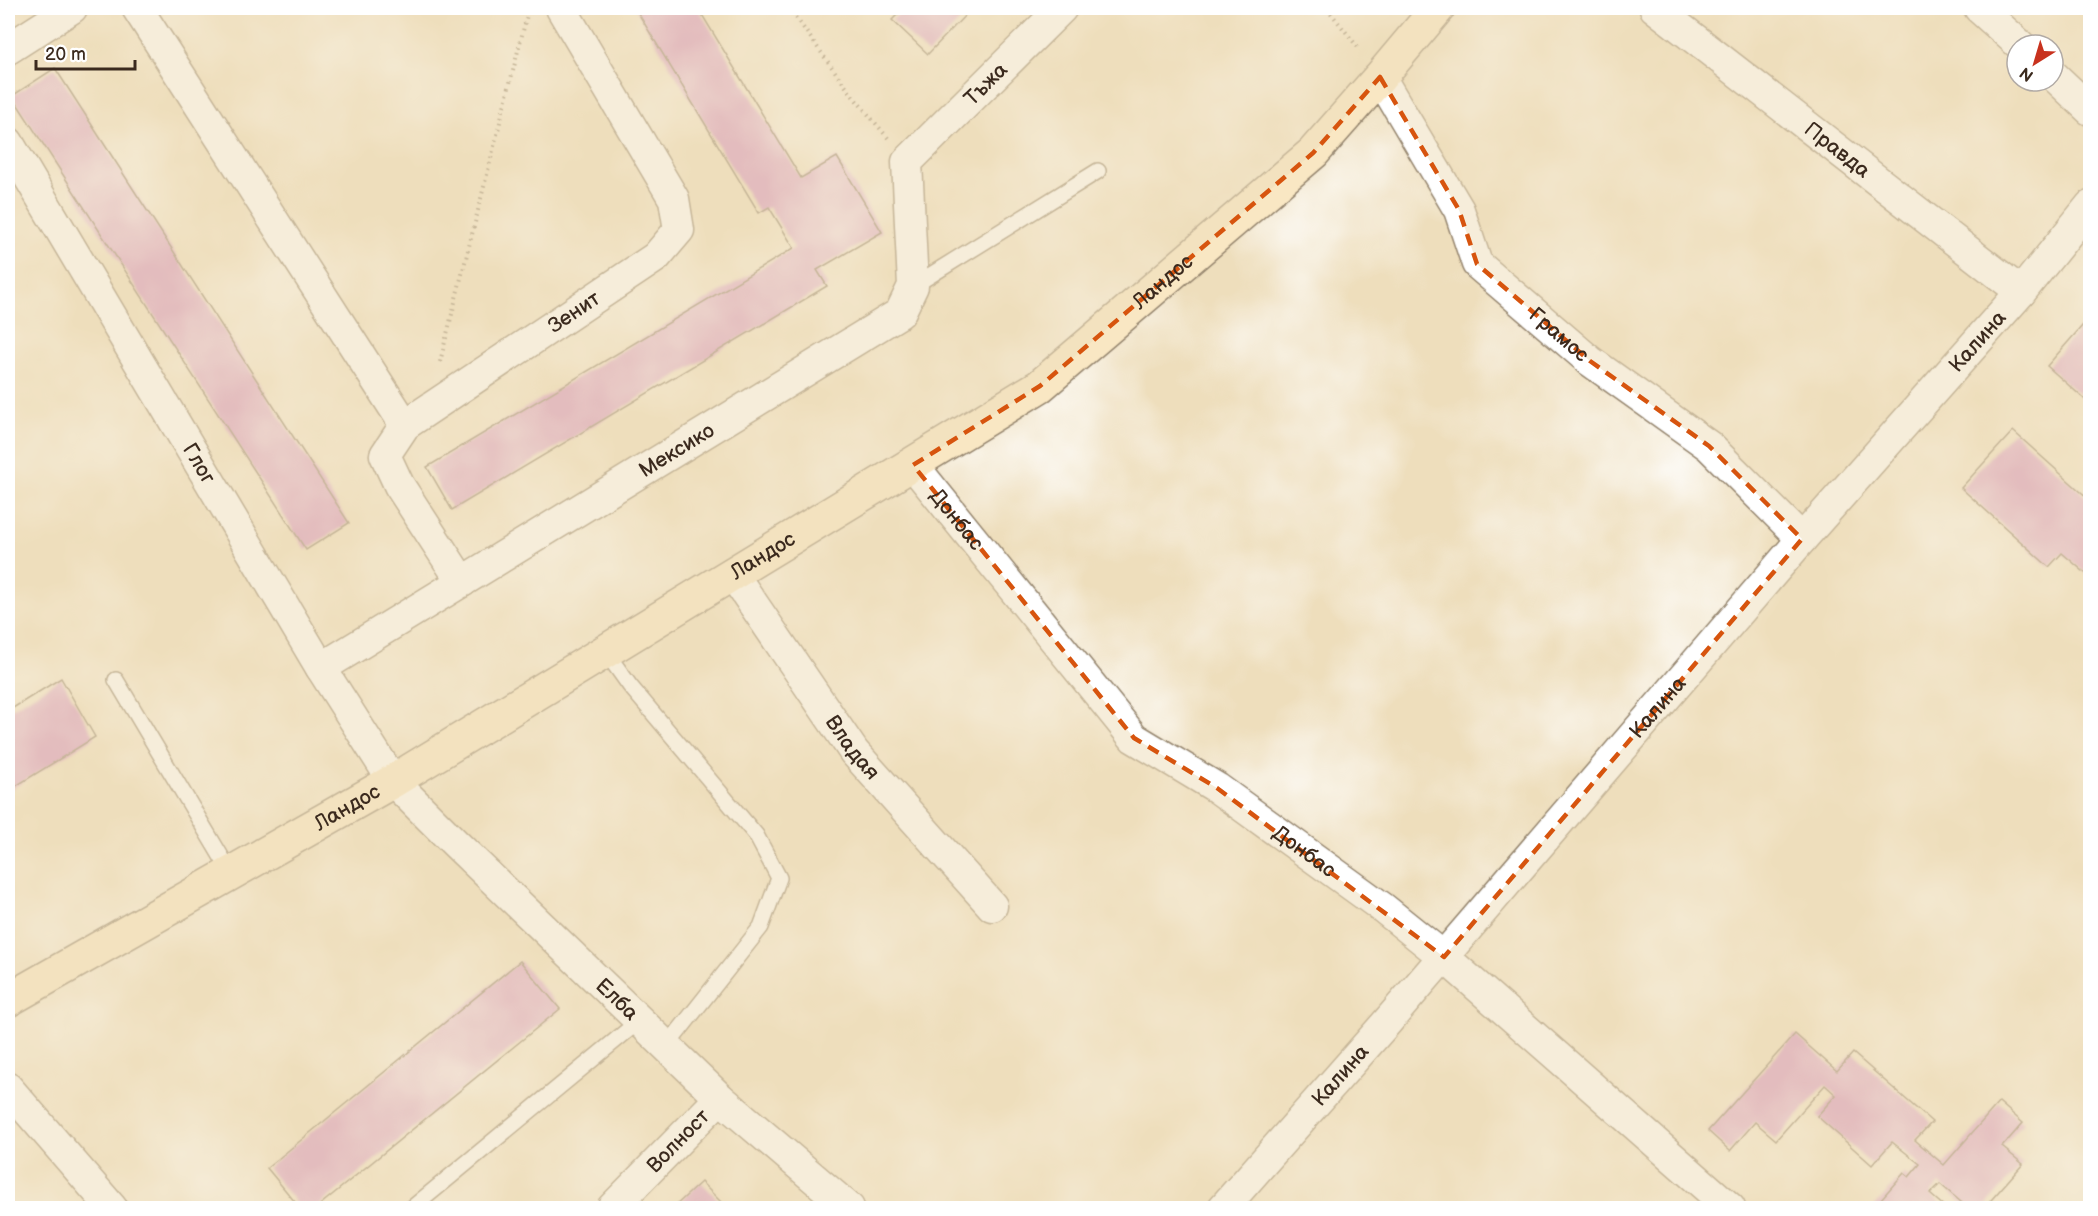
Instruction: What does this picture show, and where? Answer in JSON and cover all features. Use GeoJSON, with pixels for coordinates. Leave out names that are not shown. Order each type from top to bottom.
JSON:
{"type":"FeatureCollection","features":[{"type":"Feature","properties":{"kind":"street"},"geometry":{"type":"LineString","coordinates":[[8,49],[72,8]]}},
{"type":"Feature","properties":{"kind":"street"},"geometry":{"type":"LineString","coordinates":[[137,8],[405,425]]}},
{"type":"Feature","properties":{"kind":"street","name":"Зенит"},"geometry":{"type":"LineString","coordinates":[[462,582],[399,485],[385,455],[405,425],[656,257],[679,230],[674,198],[561,8]]}},
{"type":"Feature","properties":{"kind":"street","name":"Тъжа"},"geometry":{"type":"LineString","coordinates":[[908,162],[1062,8]]}},
{"type":"Feature","properties":{"kind":"street","name":"Ландос"},"geometry":{"type":"LineString","coordinates":[[8,1000],[393,781],[1040,386],[1313,153],[1438,8]]}},
{"type":"Feature","properties":{"kind":"street","name":"Правда"},"geometry":{"type":"LineString","coordinates":[[1655,8],[2021,292]]}},
{"type":"Feature","properties":{"kind":"street"},"geometry":{"type":"LineString","coordinates":[[1979,8],[2007,33]]}},
{"type":"Feature","properties":{"kind":"street","name":"Грамос"},"geometry":{"type":"LineString","coordinates":[[1380,77],[1459,210],[1477,264],[1590,361],[1709,446],[1802,539]]}},
{"type":"Feature","properties":{"kind":"street"},"geometry":{"type":"LineString","coordinates":[[2065,86],[2091,110]]}},
{"type":"Feature","properties":{"kind":"street","name":"Глог"},"geometry":{"type":"LineString","coordinates":[[8,142],[321,668],[393,781]]}},
{"type":"Feature","properties":{"kind":"street","name":"Мексико"},"geometry":{"type":"LineString","coordinates":[[321,668],[900,313],[913,286],[908,162]]}},
{"type":"Feature","properties":{"kind":"street","name":"Калина"},"geometry":{"type":"LineString","coordinates":[[1223,1209],[1444,957],[1802,539],[2021,292],[2091,207]]}},
{"type":"Feature","properties":{"kind":"street","name":"Донбас"},"geometry":{"type":"LineString","coordinates":[[913,465],[1134,738],[1217,788],[1383,908],[1444,957],[1730,1209]]}},
{"type":"Feature","properties":{"kind":"street","name":"Владая"},"geometry":{"type":"LineString","coordinates":[[732,573],[854,752],[992,906]]}},
{"type":"Feature","properties":{"kind":"street","name":"Елба"},"geometry":{"type":"LineString","coordinates":[[393,781],[720,1098],[849,1209]]}},
{"type":"Feature","properties":{"kind":"street"},"geometry":{"type":"LineString","coordinates":[[8,1088],[112,1209]]}},
{"type":"Feature","properties":{"kind":"street","name":"Волност"},"geometry":{"type":"LineString","coordinates":[[614,1208],[720,1098]]}},
{"type":"Feature","properties":{"kind":"lane"},"geometry":{"type":"LineString","coordinates":[[913,286],[1098,171]]}},
{"type":"Feature","properties":{"kind":"lane"},"geometry":{"type":"LineString","coordinates":[[604,651],[630,686],[756,835],[779,878],[761,927],[666,1047]]}},
{"type":"Feature","properties":{"kind":"lane"},"geometry":{"type":"LineString","coordinates":[[116,680],[231,873]]}},
{"type":"Feature","properties":{"kind":"lane"},"geometry":{"type":"LineString","coordinates":[[412,1209],[639,1021]]}},
{"type":"Feature","properties":{"kind":"path"},"geometry":{"type":"LineString","coordinates":[[439,366],[529,8]]}},
{"type":"Feature","properties":{"kind":"path"},"geometry":{"type":"LineString","coordinates":[[789,8],[852,95],[908,162]]}},
{"type":"Feature","properties":{"kind":"path"},"geometry":{"type":"LineString","coordinates":[[1327,8],[1380,77]]}},
{"type":"Feature","properties":{"kind":"highlighted area"},"geometry":{"type":"Polygon","coordinates":[[[1380,77],[1459,210],[1477,264],[1590,361],[1709,446],[1802,539],[1444,957],[1217,788],[1134,738],[913,465],[1040,386],[1313,153],[1380,77]]]}},
{"type":"Feature","properties":{"kind":"building"},"geometry":{"type":"Polygon","coordinates":[[[635,8],[698,8],[801,178],[837,157],[882,232],[817,270],[827,286],[452,510],[427,467],[794,248],[769,207],[759,213],[635,8]]]}},
{"type":"Feature","properties":{"kind":"building"},"geometry":{"type":"Polygon","coordinates":[[[904,8],[972,8],[928,54],[892,20],[904,8]]]}},
{"type":"Feature","properties":{"kind":"building"},"geometry":{"type":"Polygon","coordinates":[[[55,68],[349,523],[306,550],[12,96],[55,68]]]}},
{"type":"Feature","properties":{"kind":"building"},"geometry":{"type":"Polygon","coordinates":[[[2090,317],[2090,404],[2047,366],[2090,317]]]}},
{"type":"Feature","properties":{"kind":"building"},"geometry":{"type":"Polygon","coordinates":[[[2013,431],[2090,500],[2090,577],[2062,553],[2049,567],[1961,488],[2013,431]]]}},
{"type":"Feature","properties":{"kind":"building"},"geometry":{"type":"Polygon","coordinates":[[[61,678],[95,737],[8,791],[8,711],[61,678]]]}},
{"type":"Feature","properties":{"kind":"building"},"geometry":{"type":"Polygon","coordinates":[[[520,961],[560,1009],[316,1208],[300,1208],[267,1168],[520,961]]]}},
{"type":"Feature","properties":{"kind":"building"},"geometry":{"type":"Polygon","coordinates":[[[1795,1034],[1837,1071],[1853,1053],[1932,1122],[1915,1140],[1944,1165],[1999,1102],[2023,1123],[2002,1147],[2023,1164],[1984,1208],[1968,1208],[1940,1184],[1930,1194],[1946,1208],[1873,1208],[1904,1173],[1909,1177],[1920,1164],[1892,1142],[1872,1165],[1817,1116],[1836,1095],[1825,1085],[1776,1140],[1755,1122],[1730,1151],[1708,1131],[1795,1034]]]}},
{"type":"Feature","properties":{"kind":"building"},"geometry":{"type":"Polygon","coordinates":[[[701,1182],[727,1208],[673,1208],[701,1182]]]}}]}
